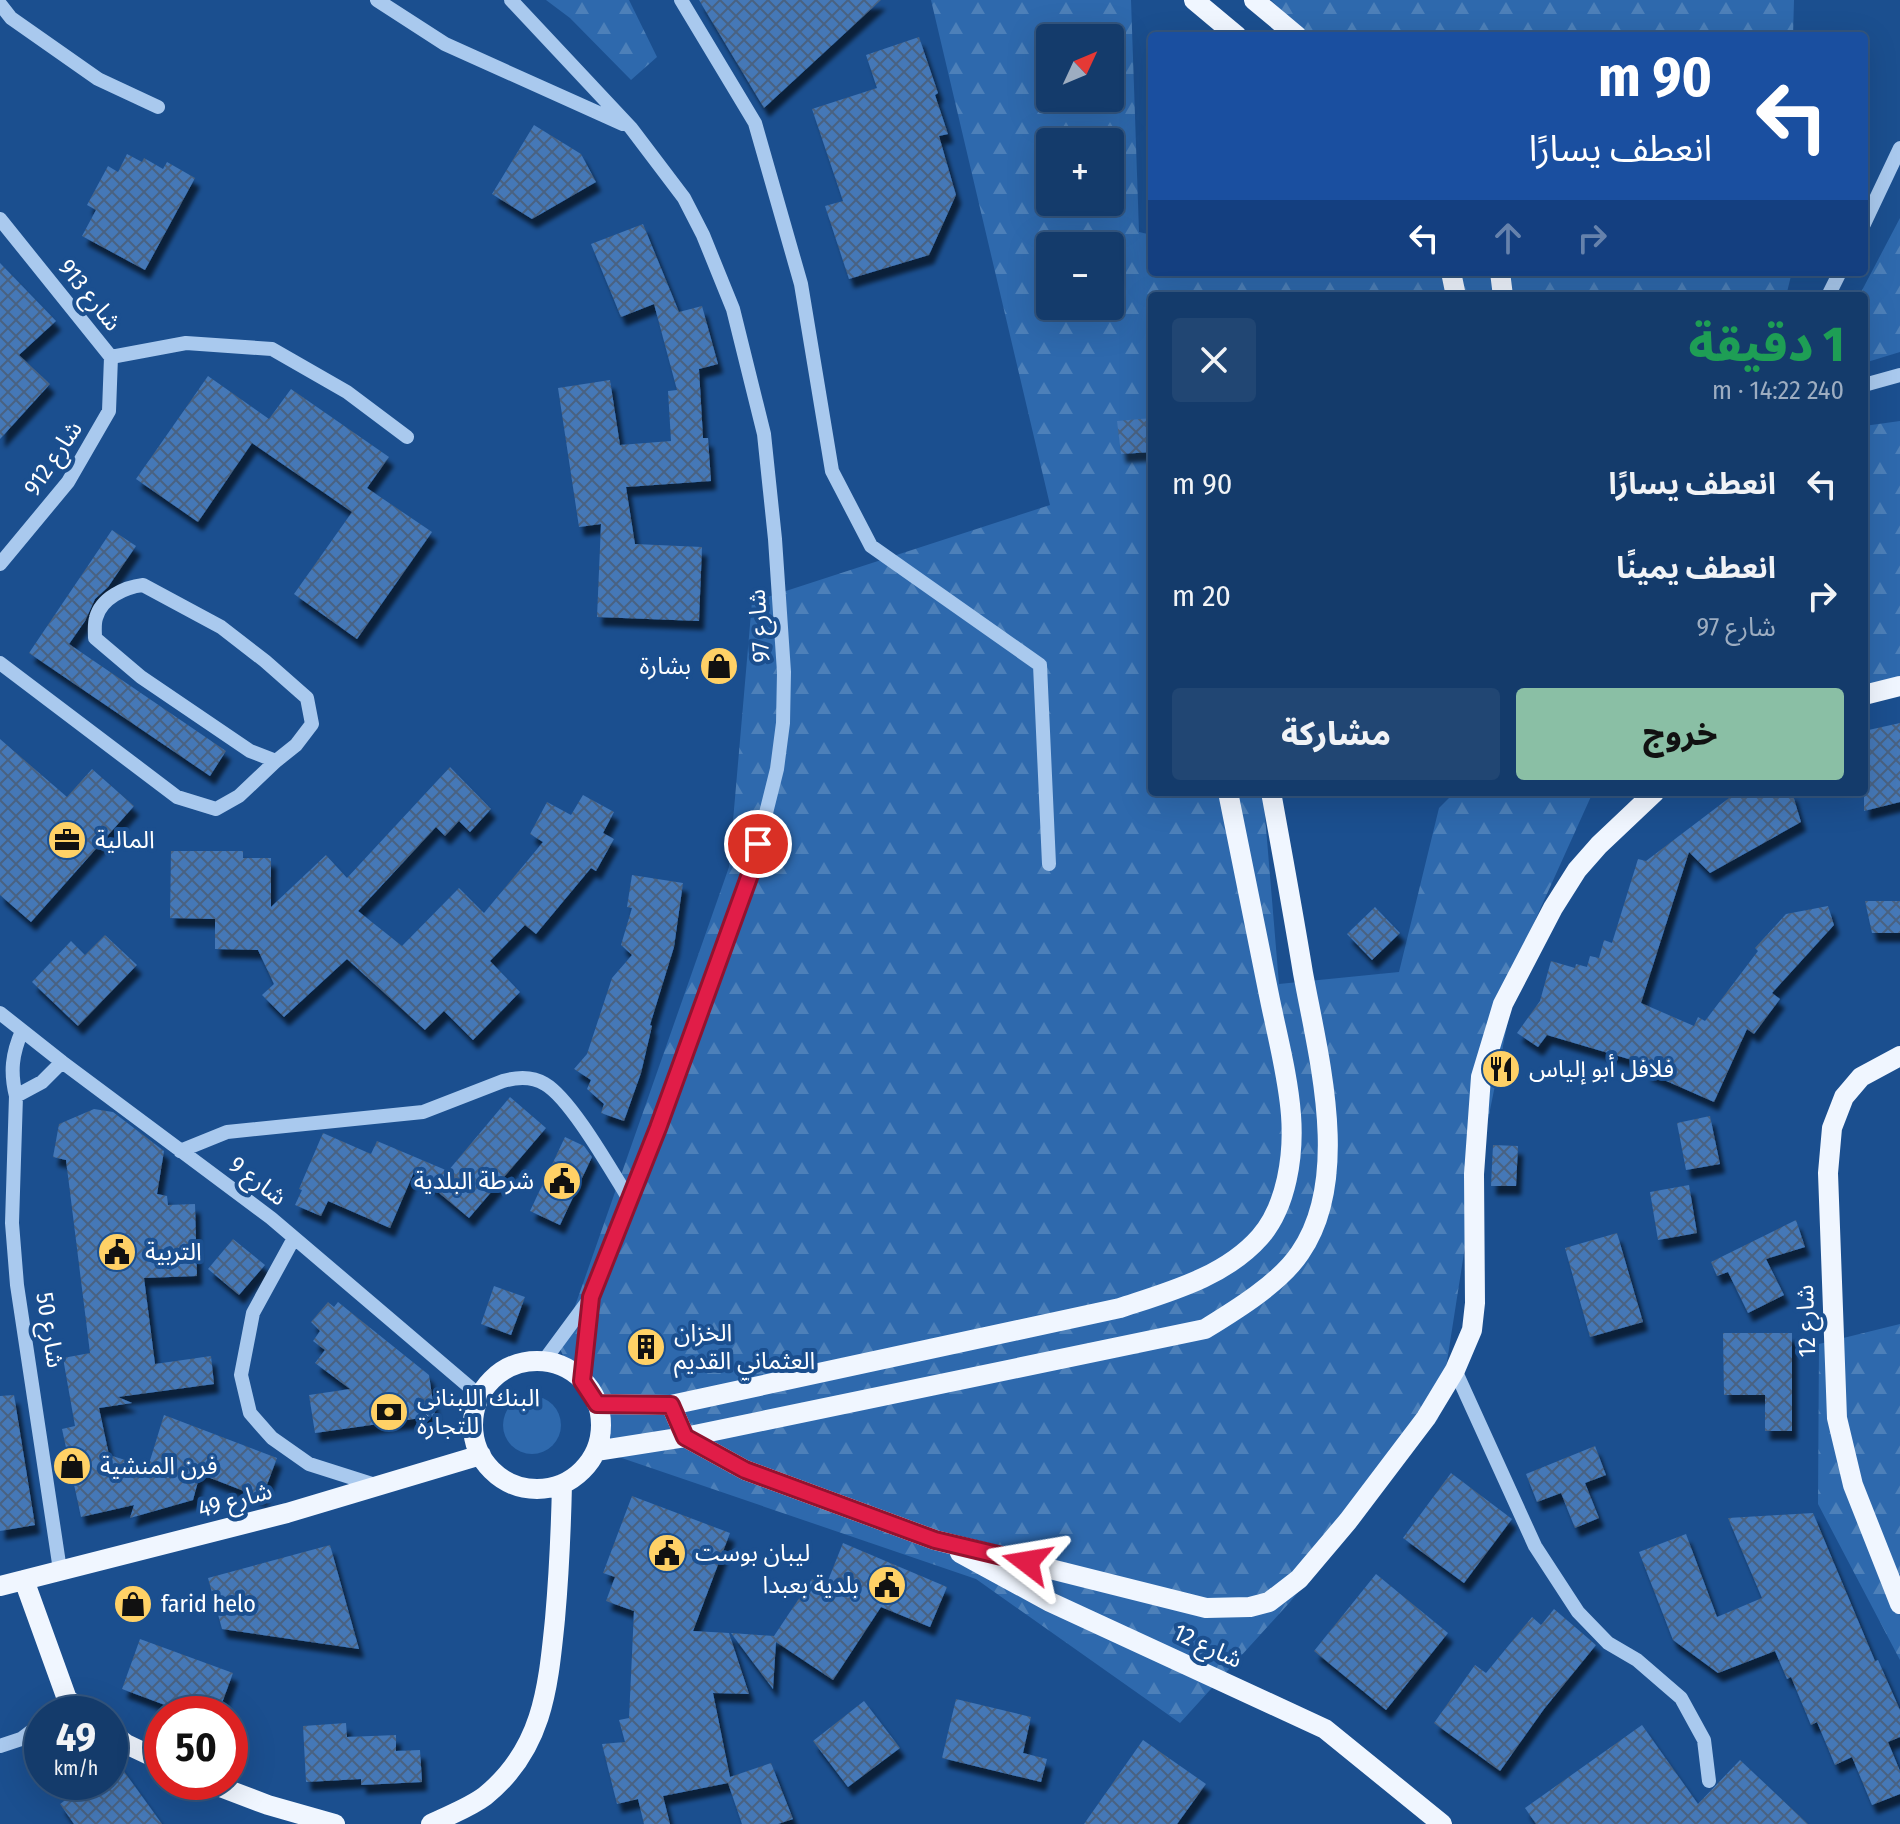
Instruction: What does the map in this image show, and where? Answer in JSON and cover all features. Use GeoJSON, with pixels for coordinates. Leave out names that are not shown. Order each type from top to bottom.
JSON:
{"type":"FeatureCollection","features":[{"type":"Feature","properties":{"kind":"main road"},"geometry":{"type":"LineString","coordinates":[[1194,0],[1232,32]]}},
{"type":"Feature","properties":{"kind":"main road"},"geometry":{"type":"LineString","coordinates":[[1254,0],[1292,32]]}},
{"type":"Feature","properties":{"kind":"main road"},"geometry":{"type":"LineString","coordinates":[[1868,694],[1900,686]]}},
{"type":"Feature","properties":{"kind":"main road"},"geometry":{"type":"LineString","coordinates":[[597,1404],[671,1405],[1120,1308],[1183,1287],[1240,1254],[1259,1237],[1273,1218],[1284,1191],[1291,1117],[1229,796]]}},
{"type":"Feature","properties":{"kind":"main road"},"geometry":{"type":"LineString","coordinates":[[596,1451],[685,1437],[1205,1329],[1247,1303],[1300,1254],[1322,1208],[1327,1108],[1272,796]]}},
{"type":"Feature","properties":{"kind":"main road"},"geometry":{"type":"LineString","coordinates":[[671,1405],[685,1437],[745,1470],[935,1540],[1206,1608],[1250,1607],[1269,1602],[1299,1579],[1348,1521],[1426,1418],[1455,1370],[1472,1330],[1475,1303],[1474,1174],[1481,1077],[1503,1004],[1553,908],[1577,870],[1651,796]]}},
{"type":"Feature","properties":{"kind":"main road","name":"شارع 12"},"geometry":{"type":"LineString","coordinates":[[1900,1056],[1861,1077],[1844,1097],[1832,1128],[1828,1173],[1837,1418],[1853,1485],[1900,1604]]}},
{"type":"Feature","properties":{"kind":"main road"},"geometry":{"type":"LineString","coordinates":[[543,1362],[555,1364],[582,1381],[597,1404],[601,1420],[596,1451],[576,1476],[544,1489],[525,1488],[507,1482],[492,1471],[481,1455],[474,1436],[473,1416],[480,1396],[504,1370],[520,1364],[543,1362]]}},
{"type":"Feature","properties":{"kind":"main road","name":"شارع 49"},"geometry":{"type":"LineString","coordinates":[[0,1586],[273,1517],[481,1455]]}},
{"type":"Feature","properties":{"kind":"main road"},"geometry":{"type":"LineString","coordinates":[[431,1824],[472,1805],[487,1794],[520,1759],[530,1741],[548,1684],[560,1560],[562,1484]]}},
{"type":"Feature","properties":{"kind":"main road","name":"شارع 12"},"geometry":{"type":"LineString","coordinates":[[935,1540],[1050,1602],[1325,1729],[1442,1824]]}},
{"type":"Feature","properties":{"kind":"main road"},"geometry":{"type":"LineString","coordinates":[[24,1580],[66,1696]]}},
{"type":"Feature","properties":{"kind":"main road"},"geometry":{"type":"LineString","coordinates":[[248,1797],[335,1824]]}},
{"type":"Feature","properties":{"kind":"street"},"geometry":{"type":"LineString","coordinates":[[377,0],[445,44],[631,128]]}},
{"type":"Feature","properties":{"kind":"street","name":"شارع 97"},"geometry":{"type":"LineString","coordinates":[[511,0],[631,128],[684,198],[733,309],[764,434],[784,672],[783,723],[777,769],[752,869],[658,1128],[591,1297],[582,1381]]}},
{"type":"Feature","properties":{"kind":"street"},"geometry":{"type":"LineString","coordinates":[[681,0],[755,123],[801,284],[832,471],[871,546],[1040,665],[1049,864]]}},
{"type":"Feature","properties":{"kind":"street"},"geometry":{"type":"LineString","coordinates":[[0,4],[11,18],[98,79],[158,107]]}},
{"type":"Feature","properties":{"kind":"street"},"geometry":{"type":"LineString","coordinates":[[1868,216],[1900,148]]}},
{"type":"Feature","properties":{"kind":"street","name":"شارع 913"},"geometry":{"type":"LineString","coordinates":[[0,219],[111,357],[109,411]]}},
{"type":"Feature","properties":{"kind":"street"},"geometry":{"type":"LineString","coordinates":[[111,357],[186,343],[272,349],[347,392],[407,437]]}},
{"type":"Feature","properties":{"kind":"street"},"geometry":{"type":"LineString","coordinates":[[1868,384],[1900,375]]}},
{"type":"Feature","properties":{"kind":"street","name":"شارع 912"},"geometry":{"type":"LineString","coordinates":[[0,564],[68,482],[109,411]]}},
{"type":"Feature","properties":{"kind":"street"},"geometry":{"type":"LineString","coordinates":[[0,663],[177,797],[216,809],[239,796],[296,745],[312,724],[307,698],[221,627],[143,585],[127,587],[109,598],[96,617],[95,638],[165,694],[250,751],[276,761]]}},
{"type":"Feature","properties":{"kind":"street","name":"شارع 9"},"geometry":{"type":"LineString","coordinates":[[0,1013],[294,1238],[480,1396]]}},
{"type":"Feature","properties":{"kind":"street","name":"شارع 50"},"geometry":{"type":"LineString","coordinates":[[22,1031],[6,1063],[16,1096],[12,1223],[17,1285],[60,1570]]}},
{"type":"Feature","properties":{"kind":"street"},"geometry":{"type":"LineString","coordinates":[[16,1096],[42,1082],[62,1062]]}},
{"type":"Feature","properties":{"kind":"street"},"geometry":{"type":"LineString","coordinates":[[180,1151],[227,1132],[423,1112],[503,1081],[535,1079],[548,1085],[591,1138],[629,1199]]}},
{"type":"Feature","properties":{"kind":"street"},"geometry":{"type":"LineString","coordinates":[[294,1238],[253,1313],[241,1375],[250,1413],[272,1438],[309,1464],[379,1486]]}},
{"type":"Feature","properties":{"kind":"street","name":"شارع 97"},"geometry":{"type":"LineString","coordinates":[[543,1362],[591,1297]]}},
{"type":"Feature","properties":{"kind":"street"},"geometry":{"type":"LineString","coordinates":[[1455,1370],[1535,1546],[1578,1612],[1608,1643],[1637,1660],[1681,1698],[1704,1740],[1709,1781]]}},
{"type":"Feature","properties":{"kind":"street"},"geometry":{"type":"LineString","coordinates":[[0,1746],[24,1737]]}},
{"type":"Feature","properties":{"kind":"green space"},"geometry":{"type":"Polygon","coordinates":[[[546,0],[629,0],[657,57],[631,80],[570,18],[546,0]]]}},
{"type":"Feature","properties":{"kind":"green space"},"geometry":{"type":"Polygon","coordinates":[[[931,0],[1131,0],[1139,232],[1148,234],[1148,276],[1791,276],[1787,292],[1148,292],[1148,796],[1263,796],[1279,984],[1399,972],[1439,808],[1451,796],[1591,796],[1523,947],[1474,1189],[1438,1419],[1290,1602],[1180,1723],[976,1579],[610,1454],[560,1349],[729,867],[752,602],[1050,505],[931,0]]]}},
{"type":"Feature","properties":{"kind":"green space"},"geometry":{"type":"Polygon","coordinates":[[[1271,0],[1794,0],[1793,32],[1302,32],[1271,0]]]}},
{"type":"Feature","properties":{"kind":"green space"},"geometry":{"type":"Polygon","coordinates":[[[1900,218],[1900,352],[1868,362],[1868,292],[1861,292],[1900,218]]]}},
{"type":"Feature","properties":{"kind":"green space"},"geometry":{"type":"Polygon","coordinates":[[[1900,421],[1900,691],[1868,695],[1868,425],[1900,421]]]}},
{"type":"Feature","properties":{"kind":"green space"},"geometry":{"type":"Polygon","coordinates":[[[1900,1324],[1900,1660],[1818,1504],[1819,1344],[1900,1324]]]}},
{"type":"Feature","properties":{"kind":"green space"},"geometry":{"type":"Polygon","coordinates":[[[532,1396],[552,1405],[561,1425],[552,1445],[532,1454],[512,1445],[503,1425],[512,1405],[532,1396]]]}},
{"type":"Feature","properties":{"kind":"building"},"geometry":{"type":"Polygon","coordinates":[[[699,0],[881,0],[764,108],[699,0]]]}},
{"type":"Feature","properties":{"kind":"building"},"geometry":{"type":"Polygon","coordinates":[[[919,37],[948,134],[939,136],[956,195],[929,255],[849,279],[825,206],[843,201],[812,109],[877,88],[866,55],[919,37]]]}},
{"type":"Feature","properties":{"kind":"building"},"geometry":{"type":"Polygon","coordinates":[[[534,125],[581,154],[596,182],[532,219],[492,194],[534,125]]]}},
{"type":"Feature","properties":{"kind":"building"},"geometry":{"type":"Polygon","coordinates":[[[127,154],[142,162],[144,158],[163,169],[167,162],[195,178],[145,270],[82,236],[96,210],[87,205],[108,166],[118,172],[127,154]]]}},
{"type":"Feature","properties":{"kind":"building"},"geometry":{"type":"Polygon","coordinates":[[[643,224],[679,312],[702,306],[718,364],[699,369],[703,438],[708,438],[711,481],[626,487],[635,544],[702,547],[699,621],[597,617],[601,524],[579,527],[558,388],[610,380],[620,445],[671,441],[668,391],[677,390],[654,304],[621,317],[591,244],[643,224]]]}},
{"type":"Feature","properties":{"kind":"building"},"geometry":{"type":"Polygon","coordinates":[[[0,263],[56,321],[19,355],[50,384],[0,439],[0,263]]]}},
{"type":"Feature","properties":{"kind":"building"},"geometry":{"type":"Polygon","coordinates":[[[208,376],[269,419],[291,389],[389,457],[367,488],[432,532],[357,639],[294,594],[352,512],[252,443],[198,522],[136,479],[208,376]]]}},
{"type":"Feature","properties":{"kind":"building"},"geometry":{"type":"Polygon","coordinates":[[[1148,418],[1148,452],[1121,454],[1117,421],[1148,418]]]}},
{"type":"Feature","properties":{"kind":"building"},"geometry":{"type":"Polygon","coordinates":[[[112,530],[136,546],[108,587],[95,599],[69,644],[226,751],[210,776],[29,653],[112,530]]]}},
{"type":"Feature","properties":{"kind":"building"},"geometry":{"type":"Polygon","coordinates":[[[1900,723],[1900,802],[1864,811],[1864,796],[1868,796],[1868,730],[1900,723]]]}},
{"type":"Feature","properties":{"kind":"building","name":"المالية"},"geometry":{"type":"Polygon","coordinates":[[[0,739],[67,797],[92,769],[134,806],[31,922],[0,895],[0,739]]]}},
{"type":"Feature","properties":{"kind":"building"},"geometry":{"type":"Polygon","coordinates":[[[450,767],[491,809],[470,832],[459,821],[445,836],[436,827],[358,911],[402,946],[459,888],[484,913],[543,842],[530,834],[547,802],[571,815],[583,795],[614,812],[603,833],[614,839],[596,871],[591,868],[536,934],[525,925],[490,961],[520,992],[473,1040],[444,1011],[425,1030],[347,959],[284,1017],[262,995],[274,984],[258,950],[215,949],[215,919],[170,918],[171,851],[243,851],[243,858],[271,858],[271,907],[326,855],[347,878],[450,767]]]}},
{"type":"Feature","properties":{"kind":"building"},"geometry":{"type":"Polygon","coordinates":[[[1732,796],[1793,796],[1801,822],[1710,873],[1689,852],[1641,1003],[1694,1026],[1698,1017],[1705,1021],[1758,951],[1755,948],[1786,914],[1828,906],[1834,925],[1772,993],[1780,999],[1754,1034],[1747,1029],[1714,1102],[1646,1072],[1649,1065],[1547,1035],[1538,1047],[1517,1033],[1540,1001],[1551,961],[1575,968],[1576,964],[1587,967],[1590,956],[1599,958],[1604,940],[1612,943],[1638,859],[1646,861],[1732,796]]]}},
{"type":"Feature","properties":{"kind":"building"},"geometry":{"type":"Polygon","coordinates":[[[632,875],[683,883],[674,947],[650,1025],[641,1073],[624,1121],[601,1113],[604,1104],[587,1089],[591,1080],[574,1069],[587,1054],[612,978],[632,955],[621,945],[632,908],[627,907],[632,875]]]}},
{"type":"Feature","properties":{"kind":"building"},"geometry":{"type":"Polygon","coordinates":[[[1865,901],[1900,901],[1900,933],[1872,933],[1865,901]]]}},
{"type":"Feature","properties":{"kind":"building"},"geometry":{"type":"Polygon","coordinates":[[[1375,907],[1400,933],[1372,960],[1347,934],[1375,907]]]}},
{"type":"Feature","properties":{"kind":"building"},"geometry":{"type":"Polygon","coordinates":[[[105,935],[137,965],[78,1026],[32,982],[71,941],[85,955],[105,935]]]}},
{"type":"Feature","properties":{"kind":"building"},"geometry":{"type":"Polygon","coordinates":[[[510,1097],[546,1128],[469,1218],[414,1172],[390,1228],[328,1201],[321,1216],[295,1205],[323,1133],[371,1154],[377,1141],[448,1171],[510,1097]]]}},
{"type":"Feature","properties":{"kind":"building"},"geometry":{"type":"Polygon","coordinates":[[[94,1109],[113,1112],[164,1151],[157,1194],[167,1196],[168,1205],[195,1204],[197,1276],[144,1278],[155,1364],[211,1356],[214,1384],[118,1397],[132,1403],[99,1408],[109,1455],[148,1467],[164,1415],[277,1458],[262,1498],[200,1474],[193,1500],[130,1518],[134,1505],[81,1517],[62,1429],[75,1426],[63,1358],[90,1353],[66,1160],[53,1157],[59,1124],[94,1109]]]}},
{"type":"Feature","properties":{"kind":"building"},"geometry":{"type":"Polygon","coordinates":[[[1710,1116],[1720,1164],[1686,1170],[1677,1123],[1710,1116]]]}},
{"type":"Feature","properties":{"kind":"building","name":"شرطة البلدية"},"geometry":{"type":"Polygon","coordinates":[[[565,1137],[584,1146],[592,1157],[560,1225],[530,1211],[565,1137]]]}},
{"type":"Feature","properties":{"kind":"building"},"geometry":{"type":"Polygon","coordinates":[[[1493,1145],[1518,1146],[1516,1186],[1491,1186],[1493,1145]]]}},
{"type":"Feature","properties":{"kind":"building"},"geometry":{"type":"Polygon","coordinates":[[[1689,1185],[1697,1233],[1658,1240],[1650,1192],[1689,1185]]]}},
{"type":"Feature","properties":{"kind":"building"},"geometry":{"type":"Polygon","coordinates":[[[1796,1220],[1805,1247],[1766,1259],[1784,1295],[1748,1313],[1728,1272],[1717,1276],[1711,1262],[1796,1220]]]}},
{"type":"Feature","properties":{"kind":"building"},"geometry":{"type":"Polygon","coordinates":[[[1617,1233],[1643,1322],[1590,1337],[1565,1248],[1617,1233]]]}},
{"type":"Feature","properties":{"kind":"building"},"geometry":{"type":"Polygon","coordinates":[[[233,1239],[265,1265],[239,1295],[208,1269],[233,1239]]]}},
{"type":"Feature","properties":{"kind":"building"},"geometry":{"type":"Polygon","coordinates":[[[494,1286],[525,1297],[511,1335],[481,1324],[494,1286]]]}},
{"type":"Feature","properties":{"kind":"building"},"geometry":{"type":"Polygon","coordinates":[[[328,1302],[334,1307],[338,1302],[429,1375],[435,1416],[315,1433],[309,1395],[350,1389],[315,1363],[325,1350],[313,1341],[320,1331],[311,1322],[328,1302]]]}},
{"type":"Feature","properties":{"kind":"building"},"geometry":{"type":"Polygon","coordinates":[[[1723,1333],[1792,1333],[1792,1431],[1765,1431],[1765,1395],[1724,1395],[1723,1333]]]}},
{"type":"Feature","properties":{"kind":"building"},"geometry":{"type":"Polygon","coordinates":[[[14,1395],[35,1525],[0,1531],[0,1396],[14,1395]]]}},
{"type":"Feature","properties":{"kind":"building"},"geometry":{"type":"Polygon","coordinates":[[[1595,1446],[1606,1475],[1585,1483],[1599,1518],[1575,1528],[1561,1493],[1537,1502],[1526,1474],[1595,1446]]]}},
{"type":"Feature","properties":{"kind":"building"},"geometry":{"type":"Polygon","coordinates":[[[1451,1473],[1512,1519],[1464,1583],[1403,1538],[1451,1473]]]}},
{"type":"Feature","properties":{"kind":"building"},"geometry":{"type":"Polygon","coordinates":[[[632,1496],[730,1533],[693,1631],[729,1633],[749,1694],[713,1693],[730,1777],[771,1763],[793,1819],[778,1824],[742,1824],[728,1783],[663,1796],[670,1824],[644,1824],[638,1799],[617,1804],[602,1744],[625,1742],[619,1720],[629,1718],[634,1611],[606,1601],[615,1577],[603,1573],[632,1496]]]}},
{"type":"Feature","properties":{"kind":"building"},"geometry":{"type":"Polygon","coordinates":[[[1813,1513],[1875,1661],[1878,1660],[1900,1710],[1900,1737],[1888,1742],[1900,1771],[1900,1794],[1872,1805],[1852,1757],[1835,1765],[1817,1722],[1811,1725],[1791,1677],[1787,1679],[1775,1651],[1718,1673],[1673,1640],[1639,1552],[1686,1534],[1717,1617],[1762,1598],[1728,1518],[1813,1513]]]}},
{"type":"Feature","properties":{"kind":"building"},"geometry":{"type":"Polygon","coordinates":[[[843,1543],[947,1587],[930,1627],[881,1607],[833,1680],[776,1642],[773,1689],[731,1633],[774,1636],[812,1579],[825,1588],[843,1543]]]}},
{"type":"Feature","properties":{"kind":"building"},"geometry":{"type":"Polygon","coordinates":[[[330,1545],[359,1649],[222,1629],[208,1578],[330,1545]]]}},
{"type":"Feature","properties":{"kind":"building"},"geometry":{"type":"Polygon","coordinates":[[[1376,1574],[1448,1633],[1386,1710],[1314,1651],[1376,1574]]]}},
{"type":"Feature","properties":{"kind":"building"},"geometry":{"type":"Polygon","coordinates":[[[1554,1609],[1596,1645],[1544,1709],[1500,1771],[1434,1723],[1475,1665],[1486,1673],[1532,1617],[1541,1625],[1554,1609]]]}},
{"type":"Feature","properties":{"kind":"building"},"geometry":{"type":"Polygon","coordinates":[[[140,1639],[233,1673],[225,1696],[144,1697],[122,1689],[140,1639]]]}},
{"type":"Feature","properties":{"kind":"building"},"geometry":{"type":"Polygon","coordinates":[[[956,1699],[1031,1717],[1023,1753],[1047,1759],[1041,1782],[942,1758],[956,1699]]]}},
{"type":"Feature","properties":{"kind":"building"},"geometry":{"type":"Polygon","coordinates":[[[864,1701],[900,1748],[848,1787],[813,1741],[864,1701]]]}},
{"type":"Feature","properties":{"kind":"building"},"geometry":{"type":"Polygon","coordinates":[[[346,1723],[347,1737],[396,1735],[396,1751],[420,1750],[422,1782],[361,1785],[361,1779],[306,1782],[303,1726],[346,1723]]]}},
{"type":"Feature","properties":{"kind":"building"},"geometry":{"type":"Polygon","coordinates":[[[1642,1725],[1698,1804],[1740,1760],[1808,1824],[1536,1824],[1525,1808],[1642,1725]]]}},
{"type":"Feature","properties":{"kind":"building"},"geometry":{"type":"Polygon","coordinates":[[[1143,1740],[1206,1784],[1177,1824],[1084,1824],[1143,1740]]]}},
{"type":"Feature","properties":{"kind":"building"},"geometry":{"type":"Polygon","coordinates":[[[128,1777],[162,1824],[74,1824],[60,1804],[65,1800],[128,1800],[128,1777]]]}},
{"type":"Feature","properties":{"kind":"place","name":"بشارة"},"geometry":{"type":"Point","coordinates":[719,666]}},
{"type":"Feature","properties":{"kind":"place","name":"المالية"},"geometry":{"type":"Point","coordinates":[67,840]}},
{"type":"Feature","properties":{"kind":"place","name":"فلافل أبو إلياس"},"geometry":{"type":"Point","coordinates":[1501,1069]}},
{"type":"Feature","properties":{"kind":"place","name":"شرطة البلدية"},"geometry":{"type":"Point","coordinates":[562,1181]}},
{"type":"Feature","properties":{"kind":"place","name":"التربية"},"geometry":{"type":"Point","coordinates":[117,1252]}},
{"type":"Feature","properties":{"kind":"place","name":"الخزان العثماني القديم"},"geometry":{"type":"Point","coordinates":[646,1347]}},
{"type":"Feature","properties":{"kind":"place","name":"البنك اللبناني للتجارة"},"geometry":{"type":"Point","coordinates":[389,1412]}},
{"type":"Feature","properties":{"kind":"place","name":"فرن المنشية"},"geometry":{"type":"Point","coordinates":[72,1466]}},
{"type":"Feature","properties":{"kind":"place","name":"ليبان بوست"},"geometry":{"type":"Point","coordinates":[667,1553]}},
{"type":"Feature","properties":{"kind":"place","name":"بلدية بعبدا"},"geometry":{"type":"Point","coordinates":[887,1585]}},
{"type":"Feature","properties":{"kind":"place","name":"farid helo"},"geometry":{"type":"Point","coordinates":[133,1604]}},
{"type":"Feature","properties":{"kind":"route"},"geometry":{"type":"LineString","coordinates":[[758,844],[752,869],[658,1128],[591,1297],[582,1381],[597,1404],[671,1405],[685,1437],[745,1470],[935,1540],[1027,1562]]}}]}
